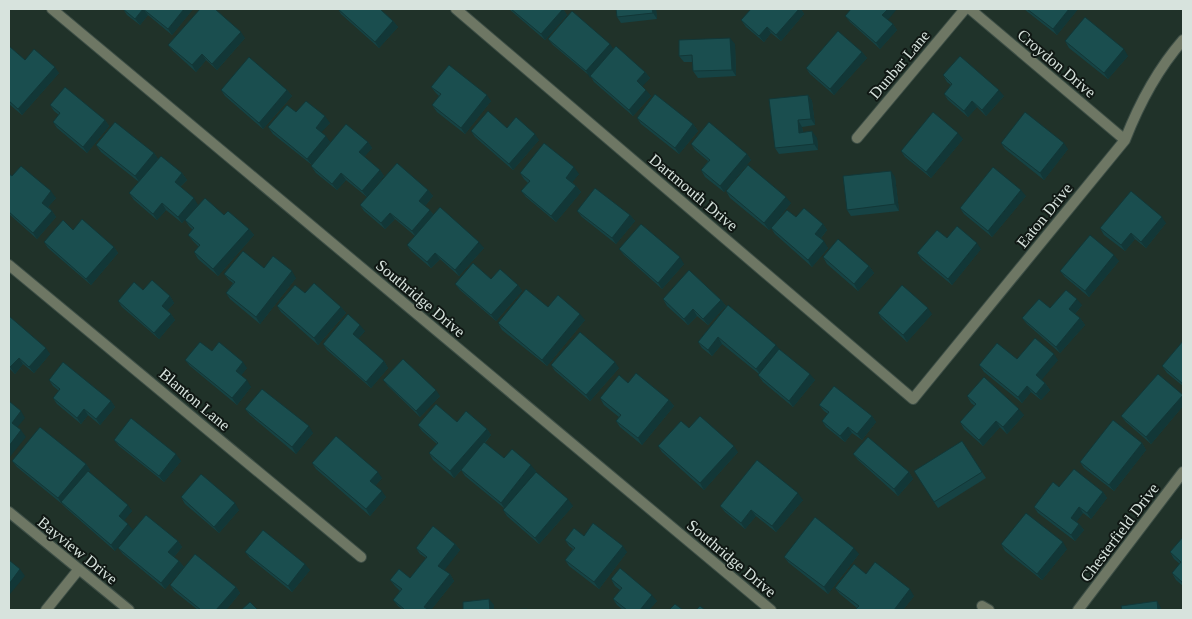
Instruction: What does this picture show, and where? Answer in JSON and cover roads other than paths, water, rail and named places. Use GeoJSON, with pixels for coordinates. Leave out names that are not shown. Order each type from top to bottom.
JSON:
{"type":"FeatureCollection","features":[{"type":"Feature","properties":{"kind":"street","name":"Southridge Drive"},"geometry":{"type":"LineString","coordinates":[[52,9],[771,610]]}},
{"type":"Feature","properties":{"kind":"street","name":"Dartmouth Drive"},"geometry":{"type":"LineString","coordinates":[[456,9],[912,399]]}},
{"type":"Feature","properties":{"kind":"street","name":"Dunbar Lane"},"geometry":{"type":"LineString","coordinates":[[857,138],[965,9]]}},
{"type":"Feature","properties":{"kind":"street","name":"Croydon Drive"},"geometry":{"type":"LineString","coordinates":[[970,9],[1125,140]]}},
{"type":"Feature","properties":{"kind":"street","name":"Eaton Drive"},"geometry":{"type":"LineString","coordinates":[[912,399],[1125,140],[1137,110],[1169,56],[1183,40]]}},
{"type":"Feature","properties":{"kind":"street","name":"Blanton Lane"},"geometry":{"type":"LineString","coordinates":[[9,265],[361,557]]}},
{"type":"Feature","properties":{"kind":"street","name":"Chesterfield Drive"},"geometry":{"type":"LineString","coordinates":[[1078,610],[1182,475]]}},
{"type":"Feature","properties":{"kind":"street","name":"Bayview Drive"},"geometry":{"type":"LineString","coordinates":[[9,512],[129,610]]}},
{"type":"Feature","properties":{"kind":"street"},"geometry":{"type":"LineString","coordinates":[[46,610],[79,569]]}}]}
